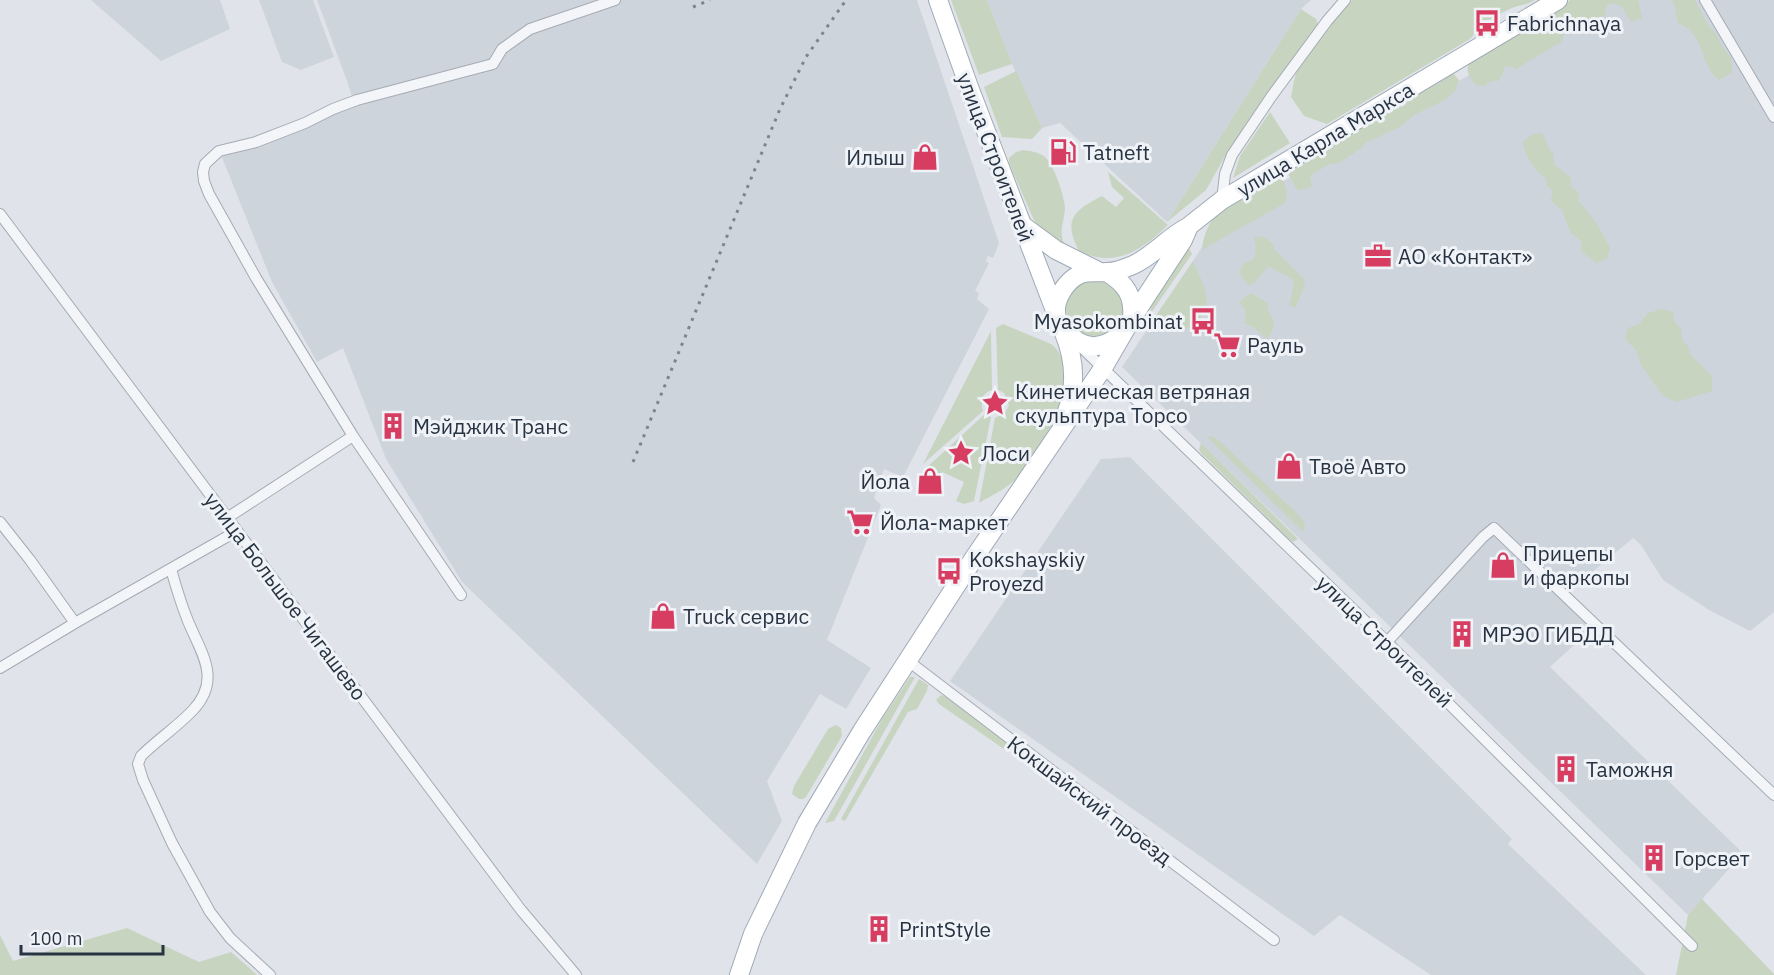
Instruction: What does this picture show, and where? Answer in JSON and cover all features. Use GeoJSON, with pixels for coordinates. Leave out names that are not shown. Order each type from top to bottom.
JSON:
{"type":"FeatureCollection","features":[{"type":"Feature","properties":{"kind":"main road","name":"улица Строителей"},"geometry":{"type":"LineString","coordinates":[[938,0],[1056,313]]}},
{"type":"Feature","properties":{"kind":"main road","name":"улица Карла Маркса"},"geometry":{"type":"LineString","coordinates":[[1058,435],[1103,368],[1183,240],[1189,226],[1222,200],[1558,0]]}},
{"type":"Feature","properties":{"kind":"main road"},"geometry":{"type":"LineString","coordinates":[[1021,225],[1056,250],[1104,272],[1126,287],[1131,297],[1128,325],[1104,345],[1094,346],[1068,335]]}},
{"type":"Feature","properties":{"kind":"main road"},"geometry":{"type":"LineString","coordinates":[[739,975],[753,934],[807,823],[907,660],[1058,435],[1070,400],[1074,377],[1068,335],[1056,313],[1057,303],[1067,284],[1087,272],[1104,272],[1133,265],[1189,226]]}},
{"type":"Feature","properties":{"kind":"street"},"geometry":{"type":"LineString","coordinates":[[461,595],[353,436],[256,278],[209,194],[204,181],[205,164],[219,151],[256,142],[305,123],[333,109],[493,64],[502,49],[530,29],[615,0]]}},
{"type":"Feature","properties":{"kind":"street"},"geometry":{"type":"LineString","coordinates":[[1222,200],[1225,174],[1232,155],[1278,87],[1327,21],[1346,0]]}},
{"type":"Feature","properties":{"kind":"street"},"geometry":{"type":"LineString","coordinates":[[1705,0],[1774,117]]}},
{"type":"Feature","properties":{"kind":"street","name":"улица Большое Чигашево"},"geometry":{"type":"LineString","coordinates":[[0,214],[521,910],[576,975]]}},
{"type":"Feature","properties":{"kind":"street","name":"улица Строителей"},"geometry":{"type":"LineString","coordinates":[[1068,335],[1387,642],[1692,946]]}},
{"type":"Feature","properties":{"kind":"street"},"geometry":{"type":"LineString","coordinates":[[227,518],[353,436]]}},
{"type":"Feature","properties":{"kind":"street"},"geometry":{"type":"LineString","coordinates":[[0,522],[75,623]]}},
{"type":"Feature","properties":{"kind":"street"},"geometry":{"type":"LineString","coordinates":[[1387,642],[1483,537],[1494,528],[1774,795]]}},
{"type":"Feature","properties":{"kind":"street"},"geometry":{"type":"LineString","coordinates":[[0,668],[237,531]]}},
{"type":"Feature","properties":{"kind":"street"},"geometry":{"type":"LineString","coordinates":[[171,569],[182,608],[207,661],[206,686],[202,699],[194,710],[141,756],[138,764],[172,843],[210,912],[230,938],[270,975]]}},
{"type":"Feature","properties":{"kind":"street","name":"Кокшайский проезд"},"geometry":{"type":"LineString","coordinates":[[907,660],[1274,940]]}},
{"type":"Feature","properties":{"kind":"shaded area"},"geometry":{"type":"Polygon","coordinates":[[[91,0],[220,0],[230,29],[161,61],[91,0]]]}},
{"type":"Feature","properties":{"kind":"shaded area"},"geometry":{"type":"Polygon","coordinates":[[[259,0],[313,0],[334,57],[301,70],[282,62],[259,0]]]}},
{"type":"Feature","properties":{"kind":"shaded area"},"geometry":{"type":"Polygon","coordinates":[[[317,0],[917,0],[999,243],[993,258],[988,256],[986,261],[989,263],[975,291],[979,293],[977,299],[989,309],[903,477],[884,469],[874,498],[881,505],[827,640],[871,668],[846,709],[820,694],[767,781],[782,821],[757,864],[462,582],[386,459],[343,348],[317,362],[272,282],[221,155],[355,106],[317,0]]]}},
{"type":"Feature","properties":{"kind":"shaded area"},"geometry":{"type":"Polygon","coordinates":[[[987,0],[1311,0],[1301,9],[1167,222],[1060,123],[1042,128],[1012,64],[987,0]]]}},
{"type":"Feature","properties":{"kind":"shaded area"},"geometry":{"type":"Polygon","coordinates":[[[1600,0],[1774,0],[1774,612],[1750,631],[1709,610],[1663,580],[1641,545],[1633,538],[1562,597],[1594,627],[1550,667],[1743,853],[1688,915],[1122,367],[1223,216],[1600,0]]]}},
{"type":"Feature","properties":{"kind":"shaded area"},"geometry":{"type":"Polygon","coordinates":[[[1130,457],[1512,839],[1508,844],[1646,975],[1431,975],[1340,915],[1314,936],[950,681],[1101,459],[1130,457]]]}},
{"type":"Feature","properties":{"kind":"green space"},"geometry":{"type":"Polygon","coordinates":[[[951,0],[987,0],[1012,64],[979,75],[951,0]]]}},
{"type":"Feature","properties":{"kind":"green space"},"geometry":{"type":"Polygon","coordinates":[[[1352,0],[1535,0],[1494,17],[1470,39],[1327,124],[1304,116],[1291,97],[1294,82],[1298,68],[1309,51],[1352,0]]]}},
{"type":"Feature","properties":{"kind":"green space"},"geometry":{"type":"Polygon","coordinates":[[[1570,0],[1638,0],[1642,18],[1631,22],[1622,7],[1614,3],[1607,5],[1605,16],[1592,19],[1582,28],[1574,28],[1565,33],[1561,42],[1516,69],[1510,66],[1504,68],[1498,81],[1491,81],[1484,86],[1476,85],[1468,71],[1468,66],[1473,60],[1486,51],[1498,47],[1502,42],[1564,6],[1570,0]]]}},
{"type":"Feature","properties":{"kind":"green space"},"geometry":{"type":"Polygon","coordinates":[[[1671,0],[1695,0],[1708,25],[1731,58],[1732,72],[1719,80],[1712,74],[1699,43],[1688,29],[1678,23],[1671,0]]]}},
{"type":"Feature","properties":{"kind":"green space"},"geometry":{"type":"Polygon","coordinates":[[[1301,9],[1316,19],[1318,24],[1227,153],[1206,190],[1167,222],[1301,9]]]}},
{"type":"Feature","properties":{"kind":"green space"},"geometry":{"type":"Polygon","coordinates":[[[1016,71],[1042,128],[1032,139],[1002,137],[984,87],[1016,71]]]}},
{"type":"Feature","properties":{"kind":"green space"},"geometry":{"type":"Polygon","coordinates":[[[1453,73],[1459,80],[1455,91],[1445,100],[1416,114],[1398,128],[1367,142],[1339,163],[1329,164],[1310,176],[1312,186],[1298,191],[1288,174],[1295,164],[1392,108],[1404,106],[1419,92],[1439,83],[1445,75],[1453,73]]]}},
{"type":"Feature","properties":{"kind":"green space"},"geometry":{"type":"Polygon","coordinates":[[[1270,112],[1290,143],[1233,178],[1240,156],[1270,112]]]}},
{"type":"Feature","properties":{"kind":"green space"},"geometry":{"type":"Polygon","coordinates":[[[1542,133],[1553,153],[1554,164],[1570,177],[1572,189],[1576,189],[1580,197],[1578,200],[1597,224],[1610,248],[1607,259],[1596,263],[1581,251],[1581,241],[1570,232],[1562,210],[1551,199],[1553,191],[1547,186],[1546,178],[1537,171],[1528,157],[1523,141],[1533,134],[1542,133]]]}},
{"type":"Feature","properties":{"kind":"green space"},"geometry":{"type":"Polygon","coordinates":[[[1023,150],[1045,157],[1055,174],[1065,204],[1062,231],[1065,245],[1038,227],[1033,218],[1009,163],[1009,158],[1023,150]]]}},
{"type":"Feature","properties":{"kind":"green space"},"geometry":{"type":"Polygon","coordinates":[[[1108,172],[1168,225],[1138,249],[1116,257],[1104,258],[1079,251],[1074,240],[1072,223],[1078,211],[1102,196],[1116,207],[1124,198],[1112,187],[1108,172]]]}},
{"type":"Feature","properties":{"kind":"green space"},"geometry":{"type":"Polygon","coordinates":[[[1275,175],[1284,181],[1287,193],[1285,203],[1202,250],[1210,223],[1218,213],[1239,196],[1275,175]]]}},
{"type":"Feature","properties":{"kind":"green space"},"geometry":{"type":"Polygon","coordinates":[[[1262,236],[1271,242],[1276,251],[1304,279],[1305,285],[1295,308],[1289,305],[1293,282],[1289,277],[1269,266],[1254,283],[1248,285],[1239,273],[1243,264],[1254,259],[1256,247],[1254,238],[1262,236]]]}},
{"type":"Feature","properties":{"kind":"green space"},"geometry":{"type":"Polygon","coordinates":[[[1189,248],[1192,254],[1151,313],[1150,305],[1189,248]]]}},
{"type":"Feature","properties":{"kind":"green space"},"geometry":{"type":"Polygon","coordinates":[[[1193,261],[1206,291],[1206,307],[1192,326],[1180,329],[1167,326],[1155,317],[1193,261]]]}},
{"type":"Feature","properties":{"kind":"green space"},"geometry":{"type":"Polygon","coordinates":[[[1095,279],[1106,281],[1119,292],[1124,308],[1122,319],[1111,332],[1095,337],[1084,335],[1071,324],[1066,308],[1068,297],[1079,284],[1095,279]]]}},
{"type":"Feature","properties":{"kind":"green space"},"geometry":{"type":"Polygon","coordinates":[[[1251,293],[1269,304],[1267,309],[1273,320],[1273,327],[1267,339],[1253,327],[1244,323],[1245,310],[1239,302],[1251,293]]]}},
{"type":"Feature","properties":{"kind":"green space"},"geometry":{"type":"Polygon","coordinates":[[[1662,309],[1673,312],[1674,321],[1681,329],[1682,340],[1688,346],[1690,354],[1712,376],[1712,391],[1677,402],[1663,396],[1642,367],[1636,350],[1625,339],[1628,328],[1639,324],[1648,313],[1662,309]]]}},
{"type":"Feature","properties":{"kind":"green space"},"geometry":{"type":"Polygon","coordinates":[[[1003,324],[1051,344],[1062,358],[1066,386],[1060,414],[1026,467],[1015,480],[979,503],[995,418],[1005,413],[1009,405],[1004,393],[998,390],[996,328],[1003,324]]]}},
{"type":"Feature","properties":{"kind":"green space"},"geometry":{"type":"Polygon","coordinates":[[[991,331],[992,390],[983,398],[983,411],[923,464],[991,331]]]}},
{"type":"Feature","properties":{"kind":"green space"},"geometry":{"type":"Polygon","coordinates":[[[985,414],[991,417],[974,501],[964,504],[956,501],[964,482],[942,472],[941,475],[925,469],[985,414]]]}},
{"type":"Feature","properties":{"kind":"green space"},"geometry":{"type":"Polygon","coordinates":[[[1211,436],[1298,514],[1305,523],[1303,532],[1207,437],[1211,436]]]}},
{"type":"Feature","properties":{"kind":"green space"},"geometry":{"type":"Polygon","coordinates":[[[1201,443],[1298,539],[1293,542],[1288,538],[1201,453],[1199,449],[1201,443]]]}},
{"type":"Feature","properties":{"kind":"green space"},"geometry":{"type":"Polygon","coordinates":[[[910,677],[915,677],[834,821],[825,823],[882,719],[910,677]]]}},
{"type":"Feature","properties":{"kind":"green space"},"geometry":{"type":"Polygon","coordinates":[[[919,679],[928,685],[917,709],[908,712],[845,821],[841,819],[919,679]]]}},
{"type":"Feature","properties":{"kind":"green space"},"geometry":{"type":"Polygon","coordinates":[[[941,695],[1006,742],[1008,748],[1004,749],[939,704],[936,700],[941,695]]]}},
{"type":"Feature","properties":{"kind":"green space"},"geometry":{"type":"Polygon","coordinates":[[[836,725],[841,728],[842,736],[806,797],[799,799],[792,794],[794,786],[828,729],[836,725]]]}},
{"type":"Feature","properties":{"kind":"green space"},"geometry":{"type":"Polygon","coordinates":[[[1702,899],[1774,975],[1676,975],[1688,915],[1702,899]]]}},
{"type":"Feature","properties":{"kind":"green space"},"geometry":{"type":"Polygon","coordinates":[[[127,928],[199,962],[231,952],[257,975],[0,975],[0,935],[13,961],[127,928]]]}},
{"type":"Feature","properties":{"kind":"railway"},"geometry":{"type":"LineString","coordinates":[[693,7],[710,0]]}},
{"type":"Feature","properties":{"kind":"railway"},"geometry":{"type":"LineString","coordinates":[[633,462],[780,109],[806,57],[846,0]]}},
{"type":"Feature","properties":{"kind":"place","name":"Fabrichnaya"},"geometry":{"type":"Point","coordinates":[1487,23]}},
{"type":"Feature","properties":{"kind":"place","name":"Tatneft"},"geometry":{"type":"Point","coordinates":[1063,152]}},
{"type":"Feature","properties":{"kind":"place","name":"Илыш"},"geometry":{"type":"Point","coordinates":[925,157]}},
{"type":"Feature","properties":{"kind":"place","name":"АО «Контакт»"},"geometry":{"type":"Point","coordinates":[1378,256]}},
{"type":"Feature","properties":{"kind":"place","name":"Myasokombinat"},"geometry":{"type":"Point","coordinates":[1203,321]}},
{"type":"Feature","properties":{"kind":"place","name":"Рауль"},"geometry":{"type":"Point","coordinates":[1227,345]}},
{"type":"Feature","properties":{"kind":"place","name":"Кинетическая ветряная скульптура Торсо"},"geometry":{"type":"Point","coordinates":[995,403]}},
{"type":"Feature","properties":{"kind":"place","name":"Мэйджик Транс"},"geometry":{"type":"Point","coordinates":[393,426]}},
{"type":"Feature","properties":{"kind":"place","name":"Лоси"},"geometry":{"type":"Point","coordinates":[961,453]}},
{"type":"Feature","properties":{"kind":"place","name":"Твоё Авто"},"geometry":{"type":"Point","coordinates":[1289,466]}},
{"type":"Feature","properties":{"kind":"place","name":"Йола"},"geometry":{"type":"Point","coordinates":[930,481]}},
{"type":"Feature","properties":{"kind":"place","name":"Йола-маркет"},"geometry":{"type":"Point","coordinates":[860,522]}},
{"type":"Feature","properties":{"kind":"place","name":"Прицепы и фаркопы"},"geometry":{"type":"Point","coordinates":[1503,565]}},
{"type":"Feature","properties":{"kind":"place","name":"Kokshayskiy Proyezd"},"geometry":{"type":"Point","coordinates":[949,571]}},
{"type":"Feature","properties":{"kind":"place","name":"Truck сервис"},"geometry":{"type":"Point","coordinates":[663,616]}},
{"type":"Feature","properties":{"kind":"place","name":"МРЭО ГИБДД"},"geometry":{"type":"Point","coordinates":[1462,634]}},
{"type":"Feature","properties":{"kind":"place","name":"Таможня"},"geometry":{"type":"Point","coordinates":[1566,769]}},
{"type":"Feature","properties":{"kind":"place","name":"Горсвет"},"geometry":{"type":"Point","coordinates":[1654,858]}},
{"type":"Feature","properties":{"kind":"place","name":"PrintStyle"},"geometry":{"type":"Point","coordinates":[879,929]}}]}
